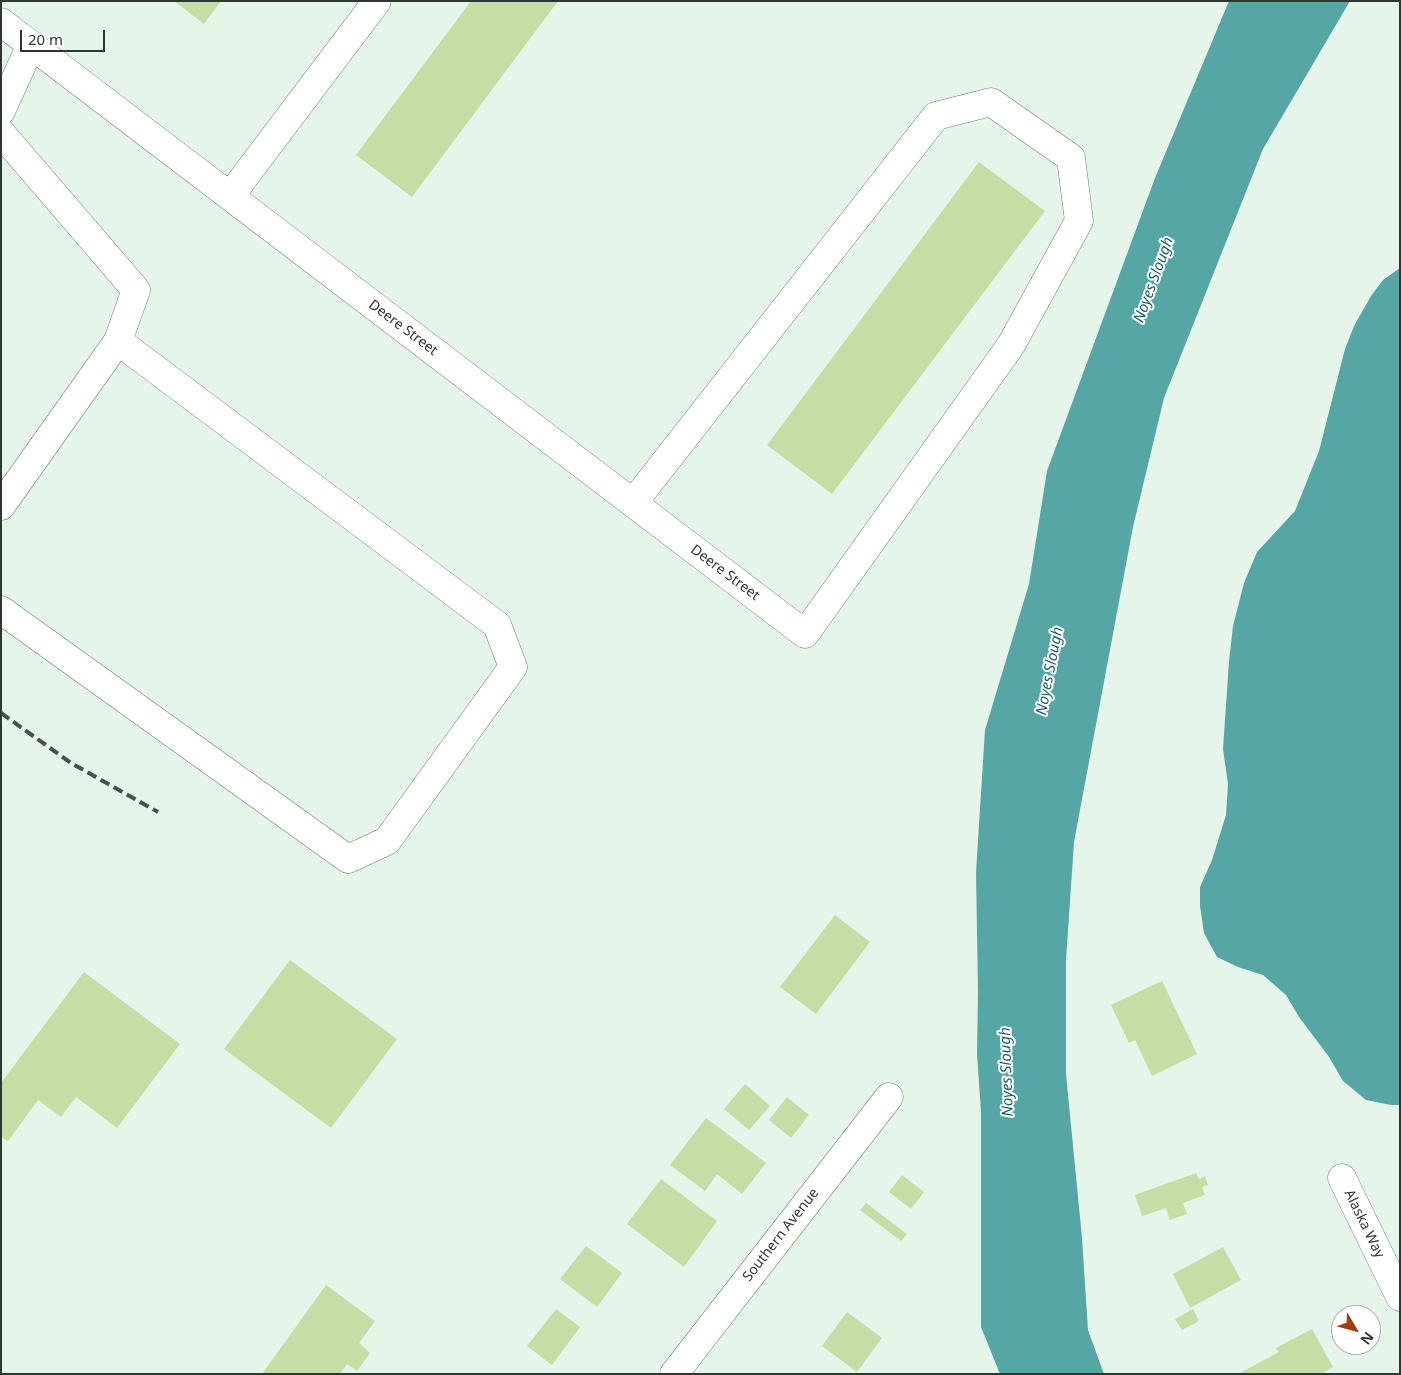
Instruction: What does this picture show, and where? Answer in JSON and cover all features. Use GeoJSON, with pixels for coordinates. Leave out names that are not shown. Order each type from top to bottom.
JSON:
{"type":"FeatureCollection","features":[{"type":"Feature","properties":{"kind":"street"},"geometry":{"type":"LineString","coordinates":[[230,196],[377,1]]}},
{"type":"Feature","properties":{"kind":"street","name":"Deere Street"},"geometry":{"type":"LineString","coordinates":[[1,22],[805,634],[1020,329],[1079,221],[1071,158],[991,102],[936,116],[633,503]]}},
{"type":"Feature","properties":{"kind":"street"},"geometry":{"type":"LineString","coordinates":[[1,111],[31,45]]}},
{"type":"Feature","properties":{"kind":"street"},"geometry":{"type":"LineString","coordinates":[[1,133],[136,290],[118,341],[1,506]]}},
{"type":"Feature","properties":{"kind":"street"},"geometry":{"type":"LineString","coordinates":[[1,610],[348,859],[387,841],[513,667],[497,625],[118,341]]}},
{"type":"Feature","properties":{"kind":"street","name":"Southern Avenue"},"geometry":{"type":"LineString","coordinates":[[674,1374],[889,1097]]}},
{"type":"Feature","properties":{"kind":"street","name":"Alaska Way"},"geometry":{"type":"LineString","coordinates":[[1342,1178],[1400,1297]]}},
{"type":"Feature","properties":{"kind":"water","name":"Noyes Slough"},"geometry":{"type":"Polygon","coordinates":[[[1229,1],[1350,1],[1263,149],[1164,398],[1133,527],[1074,842],[1066,960],[1066,1074],[1082,1238],[1088,1330],[1104,1374],[1000,1374],[981,1327],[981,1112],[977,1054],[976,872],[985,730],[1029,584],[1047,471],[1155,178],[1229,1]]]}},
{"type":"Feature","properties":{"kind":"water"},"geometry":{"type":"Polygon","coordinates":[[[1400,268],[1400,1105],[1391,1105],[1366,1100],[1343,1081],[1329,1057],[1299,1017],[1286,995],[1263,975],[1238,967],[1217,957],[1204,933],[1200,906],[1200,887],[1212,860],[1226,815],[1228,784],[1223,749],[1229,661],[1233,626],[1244,583],[1257,552],[1295,511],[1319,451],[1345,349],[1354,326],[1371,296],[1383,280],[1400,268]]]}},
{"type":"Feature","properties":{"kind":"building"},"geometry":{"type":"Polygon","coordinates":[[[174,1],[221,1],[204,24],[174,1]]]}},
{"type":"Feature","properties":{"kind":"building"},"geometry":{"type":"Polygon","coordinates":[[[471,1],[558,1],[412,197],[356,155],[471,1]]]}},
{"type":"Feature","properties":{"kind":"building"},"geometry":{"type":"Polygon","coordinates":[[[979,162],[1045,211],[832,494],[767,445],[979,162]]]}},
{"type":"Feature","properties":{"kind":"building"},"geometry":{"type":"Polygon","coordinates":[[[835,915],[870,942],[816,1014],[780,987],[835,915]]]}},
{"type":"Feature","properties":{"kind":"building"},"geometry":{"type":"Polygon","coordinates":[[[290,960],[397,1039],[331,1128],[224,1049],[290,960]]]}},
{"type":"Feature","properties":{"kind":"building"},"geometry":{"type":"Polygon","coordinates":[[[84,972],[180,1044],[117,1128],[76,1097],[61,1117],[38,1100],[8,1141],[1,1137],[1,1083],[84,972]]]}},
{"type":"Feature","properties":{"kind":"building"},"geometry":{"type":"Polygon","coordinates":[[[1162,981],[1197,1054],[1152,1076],[1135,1040],[1129,1043],[1111,1005],[1162,981]]]}},
{"type":"Feature","properties":{"kind":"building"},"geometry":{"type":"Polygon","coordinates":[[[745,1084],[770,1106],[749,1130],[724,1109],[745,1084]]]}},
{"type":"Feature","properties":{"kind":"building"},"geometry":{"type":"Polygon","coordinates":[[[787,1097],[809,1115],[791,1138],[769,1120],[787,1097]]]}},
{"type":"Feature","properties":{"kind":"building"},"geometry":{"type":"Polygon","coordinates":[[[706,1118],[766,1163],[742,1194],[717,1174],[705,1191],[670,1165],[706,1118]]]}},
{"type":"Feature","properties":{"kind":"building"},"geometry":{"type":"Polygon","coordinates":[[[1196,1173],[1199,1179],[1205,1176],[1208,1185],[1202,1187],[1205,1195],[1183,1203],[1187,1214],[1170,1220],[1166,1208],[1142,1216],[1135,1195],[1196,1173]]]}},
{"type":"Feature","properties":{"kind":"building"},"geometry":{"type":"Polygon","coordinates":[[[902,1175],[924,1192],[911,1209],[889,1192],[902,1175]]]}},
{"type":"Feature","properties":{"kind":"building"},"geometry":{"type":"Polygon","coordinates":[[[661,1179],[717,1221],[684,1267],[627,1224],[661,1179]]]}},
{"type":"Feature","properties":{"kind":"building"},"geometry":{"type":"Polygon","coordinates":[[[866,1203],[907,1234],[901,1241],[860,1210],[866,1203]]]}},
{"type":"Feature","properties":{"kind":"building"},"geometry":{"type":"Polygon","coordinates":[[[586,1246],[622,1273],[597,1307],[560,1279],[586,1246]]]}},
{"type":"Feature","properties":{"kind":"building"},"geometry":{"type":"Polygon","coordinates":[[[1223,1247],[1241,1280],[1190,1308],[1173,1274],[1223,1247]]]}},
{"type":"Feature","properties":{"kind":"building"},"geometry":{"type":"Polygon","coordinates":[[[326,1285],[375,1321],[359,1343],[370,1353],[357,1371],[347,1364],[340,1374],[262,1374],[326,1285]]]}},
{"type":"Feature","properties":{"kind":"building"},"geometry":{"type":"Polygon","coordinates":[[[556,1309],[580,1327],[552,1365],[527,1346],[556,1309]]]}},
{"type":"Feature","properties":{"kind":"building"},"geometry":{"type":"Polygon","coordinates":[[[1193,1309],[1199,1321],[1182,1330],[1175,1319],[1193,1309]]]}},
{"type":"Feature","properties":{"kind":"building"},"geometry":{"type":"Polygon","coordinates":[[[847,1312],[882,1338],[857,1372],[822,1346],[847,1312]]]}},
{"type":"Feature","properties":{"kind":"building"},"geometry":{"type":"Polygon","coordinates":[[[1312,1329],[1333,1367],[1321,1374],[1238,1374],[1279,1352],[1276,1348],[1312,1329]]]}},
{"type":"Feature","properties":{"kind":"railway"},"geometry":{"type":"LineString","coordinates":[[1,713],[71,763],[158,812]]}}]}
